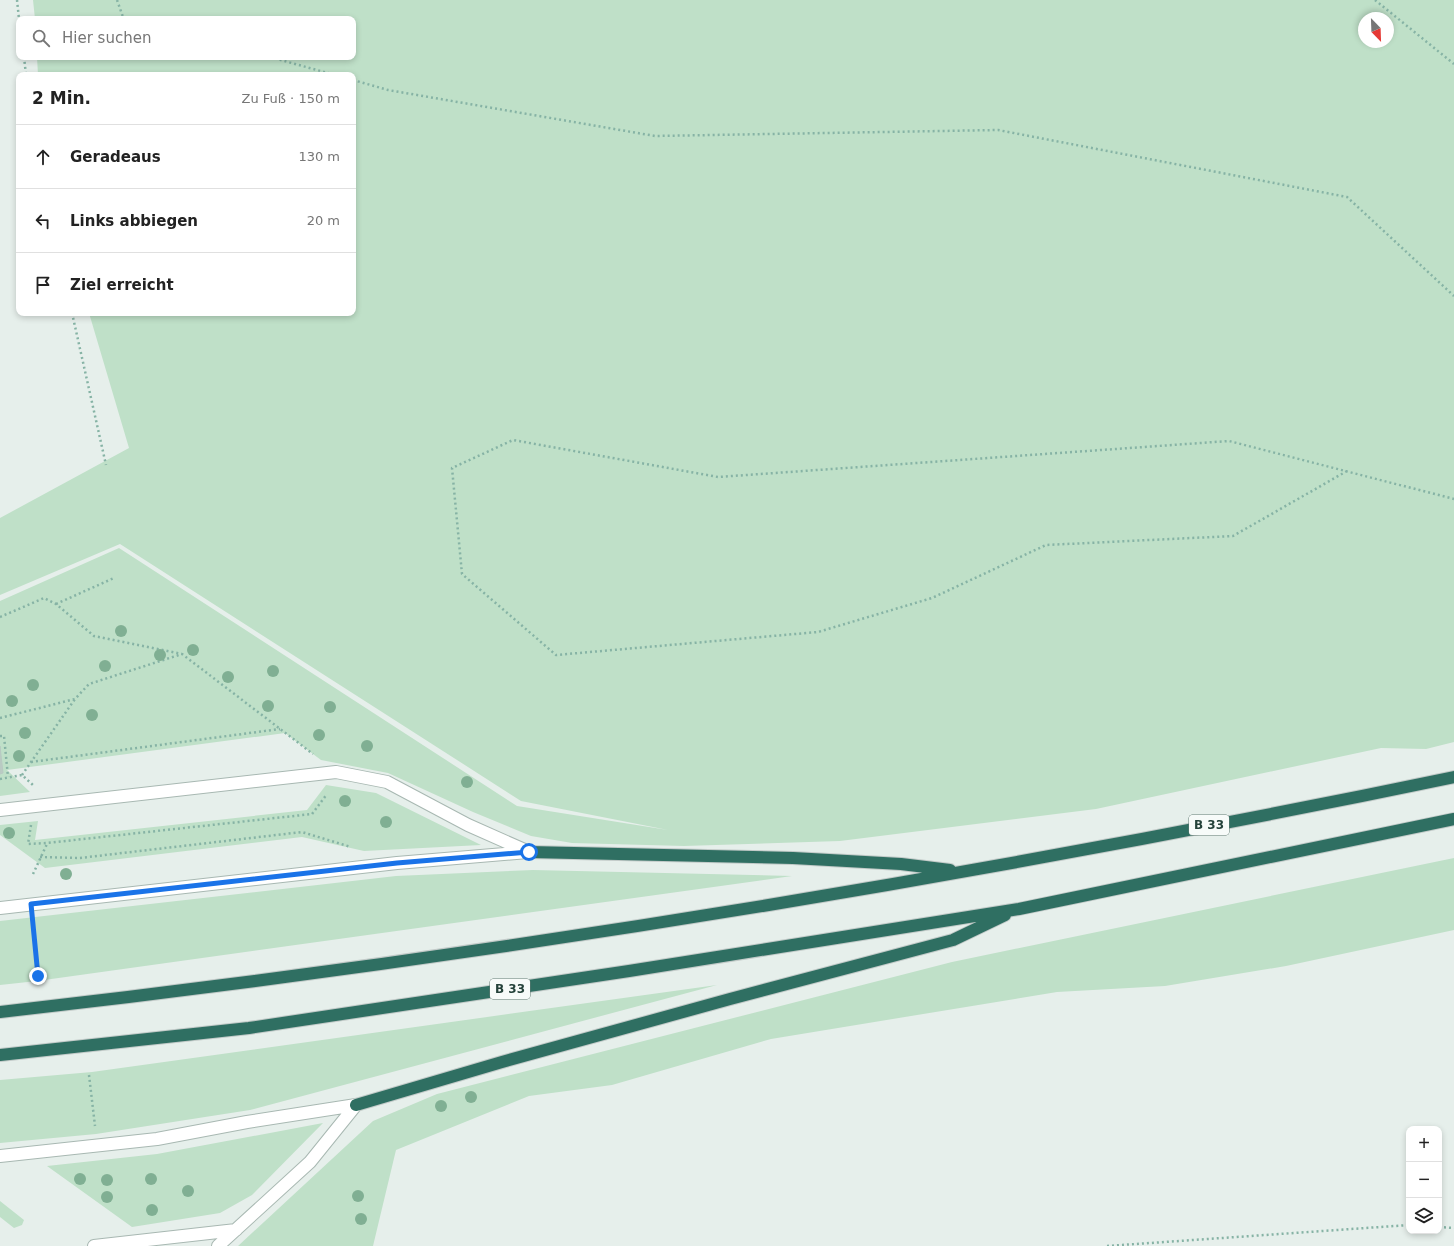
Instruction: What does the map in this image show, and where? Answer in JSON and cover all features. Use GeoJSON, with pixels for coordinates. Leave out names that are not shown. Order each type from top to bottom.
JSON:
{"type":"FeatureCollection","features":[{"type":"Feature","properties":{"kind":"highway","name":"B 33"},"geometry":{"type":"LineString","coordinates":[[0,1012],[249,983],[628,928],[963,872],[1454,777]]}},
{"type":"Feature","properties":{"kind":"highway","name":"B 33"},"geometry":{"type":"LineString","coordinates":[[0,1055],[257,1027],[629,971],[1019,909],[1454,819]]}},
{"type":"Feature","properties":{"kind":"highway"},"geometry":{"type":"LineString","coordinates":[[529,852],[794,858],[901,864],[963,872]]}},
{"type":"Feature","properties":{"kind":"highway"},"geometry":{"type":"LineString","coordinates":[[356,1105],[502,1062],[707,1005],[953,940],[1019,909]]}},
{"type":"Feature","properties":{"kind":"lane"},"geometry":{"type":"LineString","coordinates":[[0,810],[336,772],[387,782],[468,825],[529,852]]}},
{"type":"Feature","properties":{"kind":"lane"},"geometry":{"type":"LineString","coordinates":[[0,908],[368,867],[529,852]]}},
{"type":"Feature","properties":{"kind":"lane"},"geometry":{"type":"LineString","coordinates":[[0,1156],[158,1139],[247,1122],[356,1105]]}},
{"type":"Feature","properties":{"kind":"lane"},"geometry":{"type":"LineString","coordinates":[[218,1246],[310,1162],[356,1105]]}},
{"type":"Feature","properties":{"kind":"lane"},"geometry":{"type":"LineString","coordinates":[[94,1246],[236,1230]]}},
{"type":"Feature","properties":{"kind":"path"},"geometry":{"type":"LineString","coordinates":[[17,0],[19,16]]}},
{"type":"Feature","properties":{"kind":"path"},"geometry":{"type":"LineString","coordinates":[[117,0],[123,16]]}},
{"type":"Feature","properties":{"kind":"path"},"geometry":{"type":"LineString","coordinates":[[1375,0],[1454,64]]}},
{"type":"Feature","properties":{"kind":"path"},"geometry":{"type":"LineString","coordinates":[[24,60],[26,72]]}},
{"type":"Feature","properties":{"kind":"path"},"geometry":{"type":"LineString","coordinates":[[281,60],[324,72]]}},
{"type":"Feature","properties":{"kind":"path"},"geometry":{"type":"LineString","coordinates":[[356,81],[388,90],[656,136],[998,130],[1347,197],[1454,296]]}},
{"type":"Feature","properties":{"kind":"path"},"geometry":{"type":"LineString","coordinates":[[73,316],[106,465]]}},
{"type":"Feature","properties":{"kind":"path"},"geometry":{"type":"LineString","coordinates":[[1347,471],[1233,536],[1046,546],[932,598],[818,632],[556,655],[462,574],[452,468],[513,440],[718,477],[1229,441],[1347,471],[1454,499]]}},
{"type":"Feature","properties":{"kind":"path"},"geometry":{"type":"LineString","coordinates":[[56,604],[114,578]]}},
{"type":"Feature","properties":{"kind":"path"},"geometry":{"type":"LineString","coordinates":[[0,617],[44,598],[56,604],[94,636],[182,654],[336,772]]}},
{"type":"Feature","properties":{"kind":"path"},"geometry":{"type":"LineString","coordinates":[[0,779],[22,775],[88,684],[182,654]]}},
{"type":"Feature","properties":{"kind":"path"},"geometry":{"type":"LineString","coordinates":[[0,718],[76,699]]}},
{"type":"Feature","properties":{"kind":"path"},"geometry":{"type":"LineString","coordinates":[[31,762],[280,729]]}},
{"type":"Feature","properties":{"kind":"path"},"geometry":{"type":"LineString","coordinates":[[0,736],[4,736],[8,778]]}},
{"type":"Feature","properties":{"kind":"path"},"geometry":{"type":"LineString","coordinates":[[22,775],[54,804]]}},
{"type":"Feature","properties":{"kind":"path"},"geometry":{"type":"LineString","coordinates":[[34,807],[28,844],[312,814],[329,792]]}},
{"type":"Feature","properties":{"kind":"path"},"geometry":{"type":"LineString","coordinates":[[40,857],[80,858],[302,832],[364,851],[368,867]]}},
{"type":"Feature","properties":{"kind":"path"},"geometry":{"type":"LineString","coordinates":[[32,874],[47,843]]}},
{"type":"Feature","properties":{"kind":"path"},"geometry":{"type":"LineString","coordinates":[[31,904],[38,976]]}},
{"type":"Feature","properties":{"kind":"path"},"geometry":{"type":"LineString","coordinates":[[89,1075],[97,1146]]}},
{"type":"Feature","properties":{"kind":"path"},"geometry":{"type":"LineString","coordinates":[[1107,1246],[1406,1225]]}},
{"type":"Feature","properties":{"kind":"path"},"geometry":{"type":"LineString","coordinates":[[1442,1227],[1454,1228]]}},
{"type":"Feature","properties":{"kind":"green space"},"geometry":{"type":"Polygon","coordinates":[[[33,0],[1454,0],[1454,742],[1426,749],[1381,748],[1096,809],[840,841],[684,846],[572,843],[531,836],[473,812],[388,773],[321,760],[285,733],[7,770],[30,792],[0,796],[0,601],[119,548],[517,806],[668,830],[521,801],[120,544],[0,595],[0,518],[129,448],[90,316],[356,316],[356,72],[38,72],[37,60],[356,60],[356,16],[35,16],[33,0]]]}},
{"type":"Feature","properties":{"kind":"green space"},"geometry":{"type":"Polygon","coordinates":[[[326,785],[376,793],[481,845],[364,851],[302,837],[45,868],[0,835],[0,825],[38,821],[35,840],[307,810],[326,785]]]}},
{"type":"Feature","properties":{"kind":"green space"},"geometry":{"type":"Polygon","coordinates":[[[1454,858],[1454,930],[1286,966],[1165,986],[1057,992],[771,1039],[612,1085],[529,1096],[396,1150],[373,1246],[238,1246],[373,1121],[437,1094],[952,962],[1454,858]]]}},
{"type":"Feature","properties":{"kind":"green space"},"geometry":{"type":"Polygon","coordinates":[[[533,870],[792,876],[0,985],[0,921],[396,876],[533,870]]]}},
{"type":"Feature","properties":{"kind":"green space"},"geometry":{"type":"Polygon","coordinates":[[[717,985],[250,1110],[96,1134],[0,1143],[0,1080],[92,1072],[717,985]]]}},
{"type":"Feature","properties":{"kind":"green space"},"geometry":{"type":"Polygon","coordinates":[[[323,1123],[252,1195],[220,1213],[132,1227],[47,1166],[157,1154],[323,1123]]]}},
{"type":"Feature","properties":{"kind":"green space"},"geometry":{"type":"Polygon","coordinates":[[[0,1201],[24,1220],[22,1225],[14,1228],[0,1217],[0,1201]]]}},
{"type":"Feature","properties":{"kind":"building"},"geometry":{"type":"Polygon","coordinates":[[[0,746],[3,773],[0,774],[0,746]]]}},
{"type":"Feature","properties":{"kind":"route"},"geometry":{"type":"LineString","coordinates":[[38,976],[31,904],[397,863],[529,852]]}}]}
